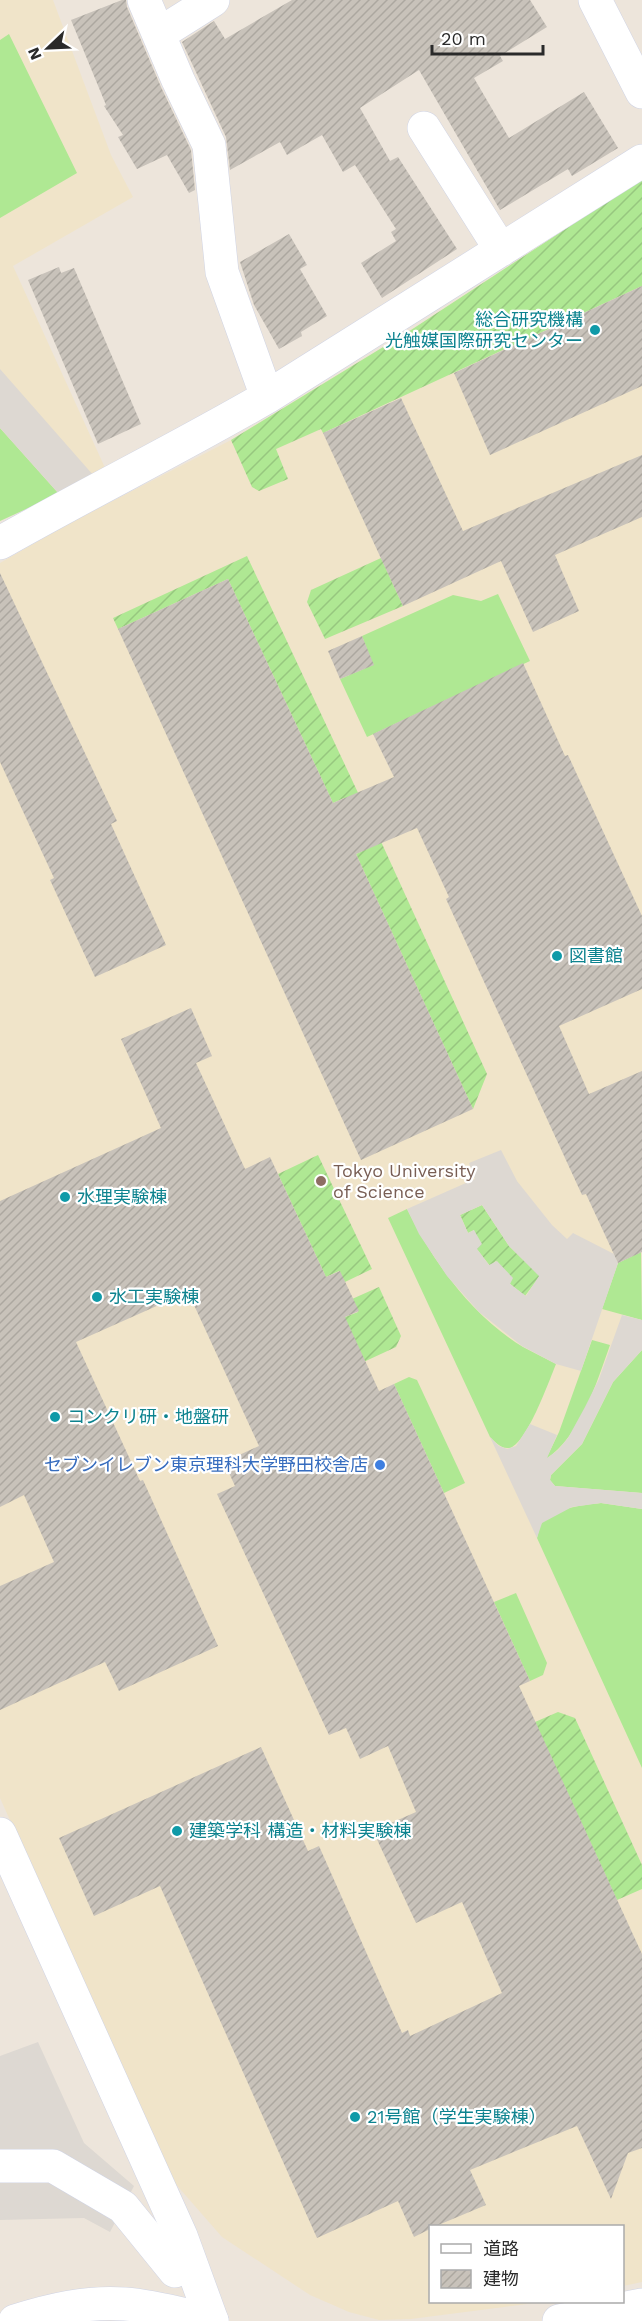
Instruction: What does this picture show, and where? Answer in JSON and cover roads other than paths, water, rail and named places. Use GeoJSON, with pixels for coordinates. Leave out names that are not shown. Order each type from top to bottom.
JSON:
{"type":"FeatureCollection","features":[{"type":"Feature","properties":{"kind":"street"},"geometry":{"type":"LineString","coordinates":[[144,0],[209,145],[222,272],[267,397]]}},
{"type":"Feature","properties":{"kind":"street"},"geometry":{"type":"LineString","coordinates":[[159,34],[213,0]]}},
{"type":"Feature","properties":{"kind":"street"},"geometry":{"type":"LineString","coordinates":[[595,0],[642,92]]}},
{"type":"Feature","properties":{"kind":"street"},"geometry":{"type":"LineString","coordinates":[[424,128],[501,250]]}},
{"type":"Feature","properties":{"kind":"street"},"geometry":{"type":"LineString","coordinates":[[0,543],[267,397],[642,161]]}},
{"type":"Feature","properties":{"kind":"street"},"geometry":{"type":"LineString","coordinates":[[0,1834],[181,2236],[212,2321]]}},
{"type":"Feature","properties":{"kind":"street"},"geometry":{"type":"LineString","coordinates":[[0,2166],[53,2166],[123,2208],[175,2271]]}},
{"type":"Feature","properties":{"kind":"street"},"geometry":{"type":"LineString","coordinates":[[15,2321],[43,2312],[91,2303],[126,2304],[212,2321]]}},
{"type":"Feature","properties":{"kind":"street"},"geometry":{"type":"LineString","coordinates":[[559,2321],[642,2305]]}},
{"type":"Feature","properties":{"kind":"place","name":"総合研究機構 光触媒国際研究センター"},"geometry":{"type":"Point","coordinates":[595,330]}},
{"type":"Feature","properties":{"kind":"place","name":"図書館"},"geometry":{"type":"Point","coordinates":[557,956]}},
{"type":"Feature","properties":{"kind":"place","name":"Tokyo University of Science"},"geometry":{"type":"Point","coordinates":[321,1181]}},
{"type":"Feature","properties":{"kind":"place","name":"水理実験棟"},"geometry":{"type":"Point","coordinates":[65,1197]}},
{"type":"Feature","properties":{"kind":"place","name":"水工実験棟"},"geometry":{"type":"Point","coordinates":[97,1297]}},
{"type":"Feature","properties":{"kind":"place","name":"コンクリ研・地盤研"},"geometry":{"type":"Point","coordinates":[55,1417]}},
{"type":"Feature","properties":{"kind":"place","name":"セブンイレブン東京理科大学野田校舎店"},"geometry":{"type":"Point","coordinates":[380,1465]}},
{"type":"Feature","properties":{"kind":"place","name":"建築学科 構造・材料実験棟"},"geometry":{"type":"Point","coordinates":[177,1831]}},
{"type":"Feature","properties":{"kind":"place","name":"21号館（学生実験棟）"},"geometry":{"type":"Point","coordinates":[355,2117]}}]}
